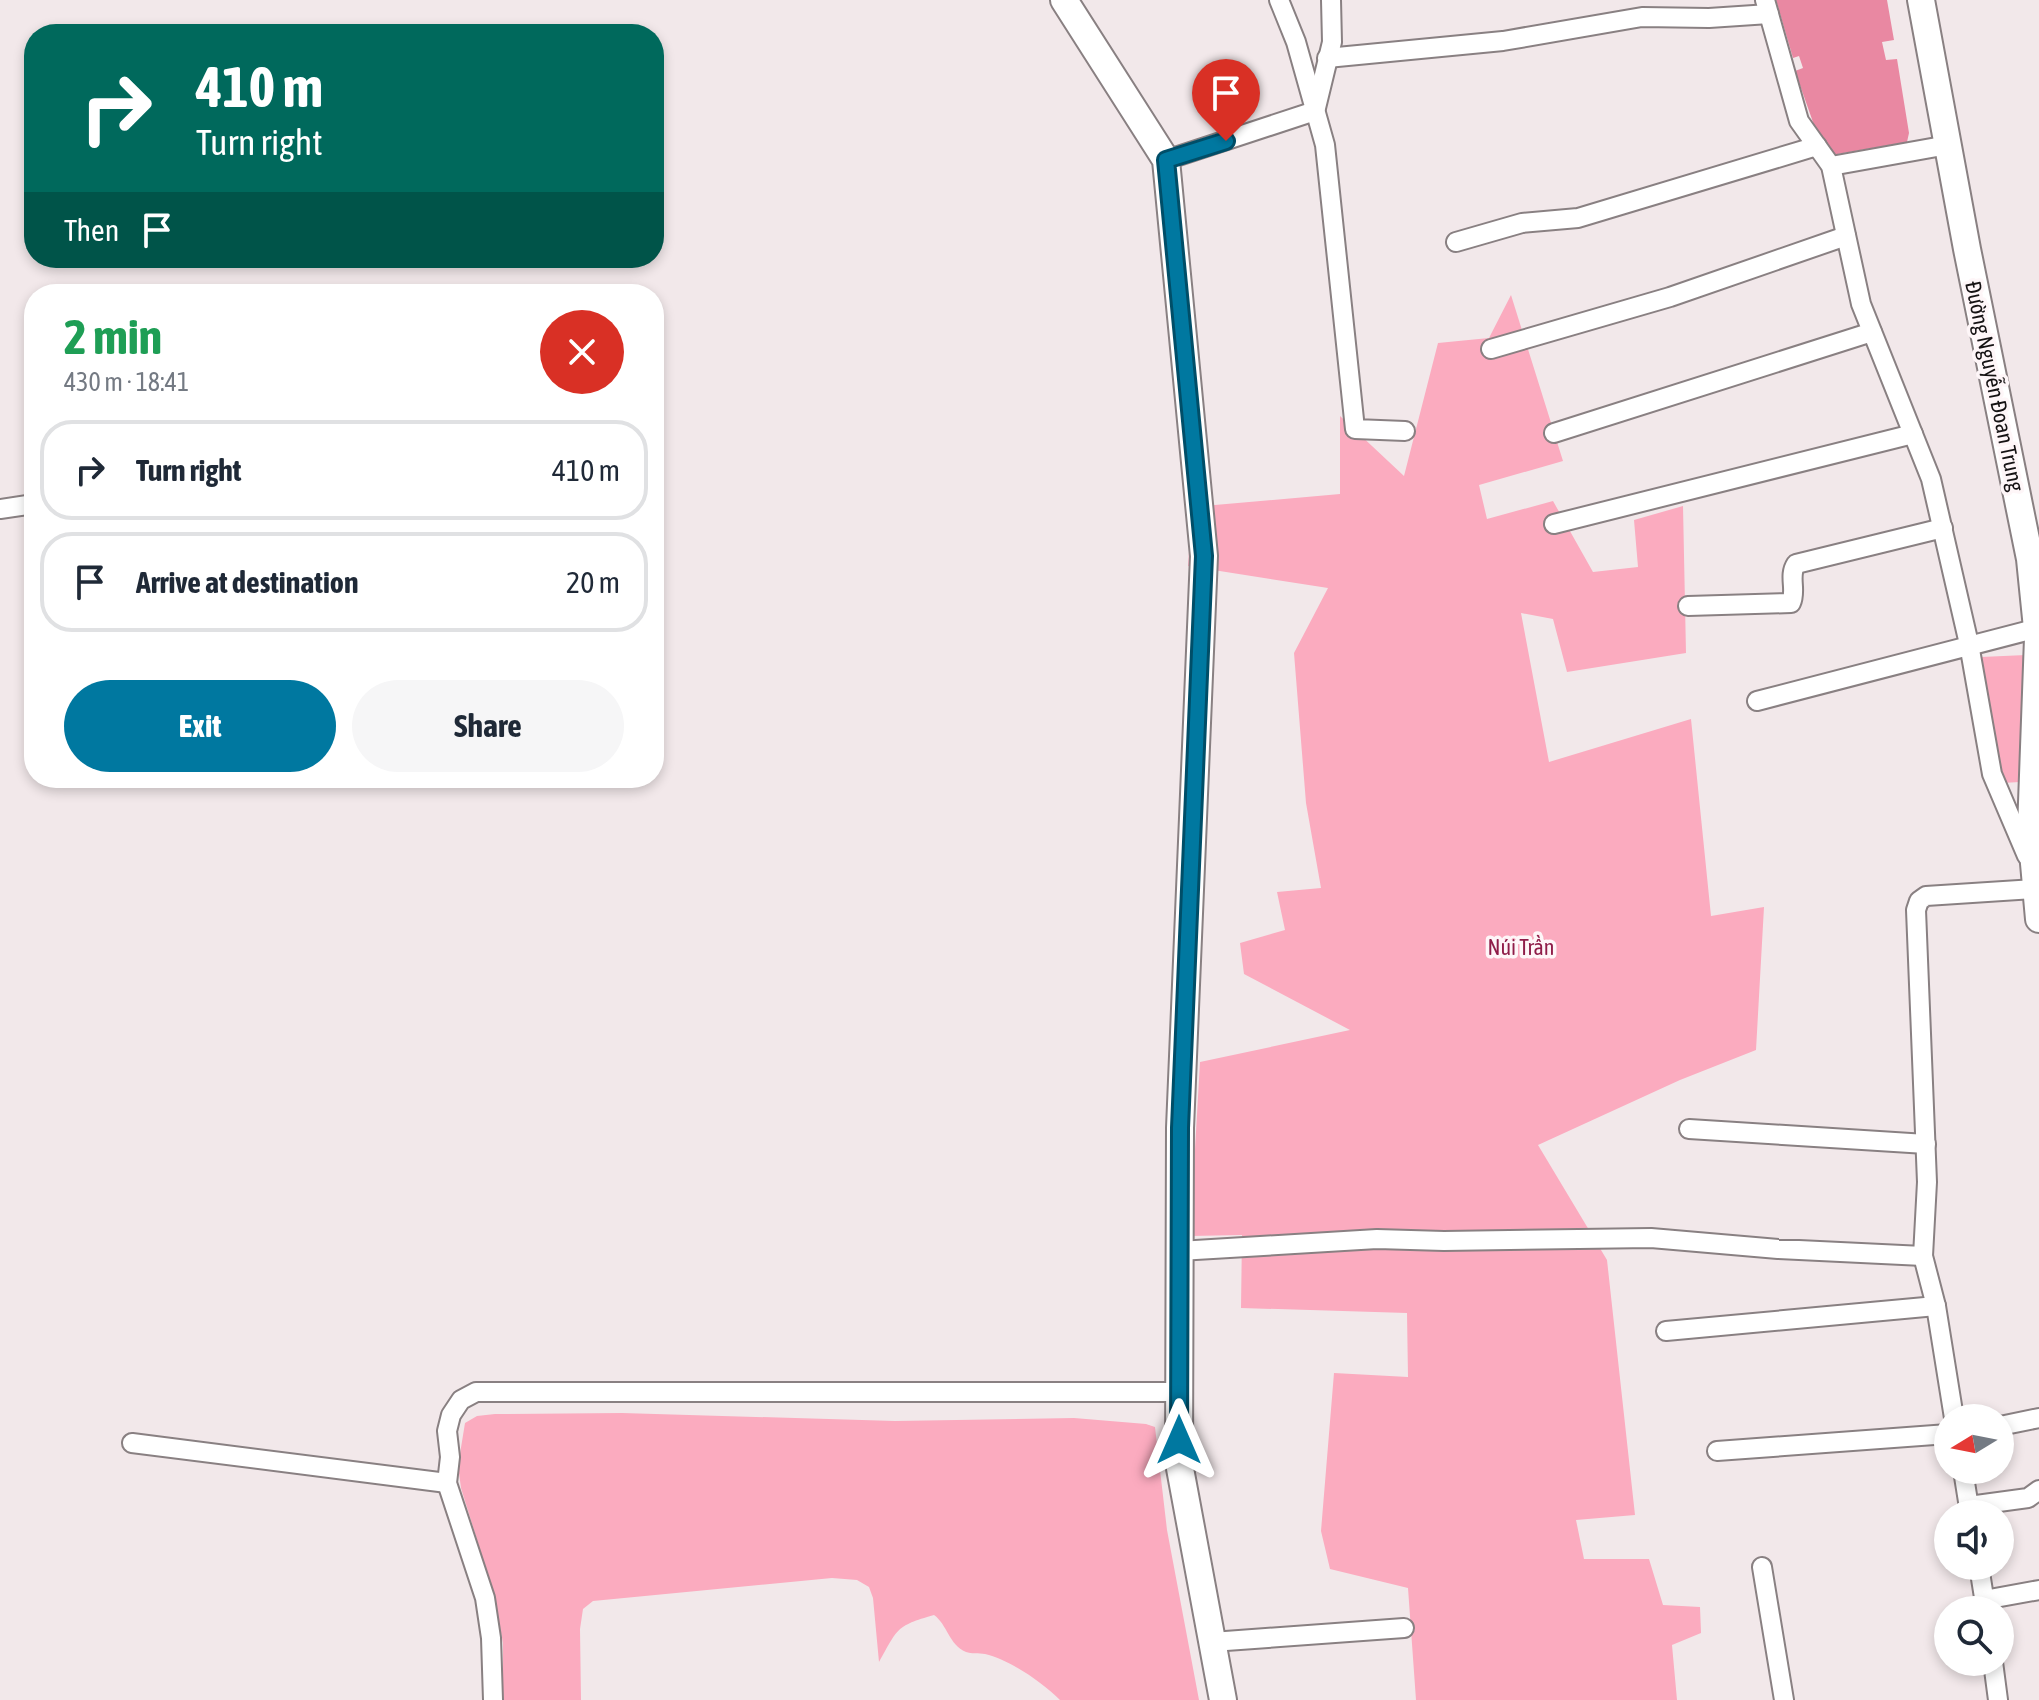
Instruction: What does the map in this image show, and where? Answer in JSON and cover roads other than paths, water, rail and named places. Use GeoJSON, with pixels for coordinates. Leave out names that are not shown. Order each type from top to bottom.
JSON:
{"type":"FeatureCollection","features":[{"type":"Feature","properties":{"kind":"street"},"geometry":{"type":"LineString","coordinates":[[1279,0],[1296,42],[1325,145],[1355,429],[1405,431]]}},
{"type":"Feature","properties":{"kind":"street"},"geometry":{"type":"LineString","coordinates":[[1315,111],[1332,42],[1331,0]]}},
{"type":"Feature","properties":{"kind":"street","name":"Đường Nguyễn Đoan Trung"},"geometry":{"type":"LineString","coordinates":[[1921,0],[1967,249],[2030,559],[2038,628],[2031,830],[2039,919]]}},
{"type":"Feature","properties":{"kind":"street"},"geometry":{"type":"LineString","coordinates":[[1070,1],[1166,160],[1204,556],[1180,1128],[1179,1463],[1223,1700]]}},
{"type":"Feature","properties":{"kind":"street"},"geometry":{"type":"LineString","coordinates":[[1327,58],[1503,41],[1640,8],[1709,18],[1767,7],[1799,121],[1831,166],[1861,304],[1931,479],[1969,644],[1992,774],[2034,880],[1926,896],[1919,901],[1916,910],[1927,1182],[1923,1256],[1936,1306],[1952,1404]]}},
{"type":"Feature","properties":{"kind":"street"},"geometry":{"type":"LineString","coordinates":[[1166,160],[1315,111]]}},
{"type":"Feature","properties":{"kind":"street"},"geometry":{"type":"LineString","coordinates":[[1831,166],[1948,145]]}},
{"type":"Feature","properties":{"kind":"street"},"geometry":{"type":"LineString","coordinates":[[1456,242],[1522,223],[1578,218],[1817,146]]}},
{"type":"Feature","properties":{"kind":"street"},"geometry":{"type":"LineString","coordinates":[[1491,349],[1644,305],[1846,236]]}},
{"type":"Feature","properties":{"kind":"street"},"geometry":{"type":"LineString","coordinates":[[1554,433],[1872,332]]}},
{"type":"Feature","properties":{"kind":"street"},"geometry":{"type":"LineString","coordinates":[[1554,524],[1913,434]]}},
{"type":"Feature","properties":{"kind":"street"},"geometry":{"type":"LineString","coordinates":[[0,509],[24,505]]}},
{"type":"Feature","properties":{"kind":"street"},"geometry":{"type":"LineString","coordinates":[[1688,606],[1791,603],[1794,597],[1792,570],[1796,564],[1943,528]]}},
{"type":"Feature","properties":{"kind":"street"},"geometry":{"type":"LineString","coordinates":[[1757,701],[2038,628]]}},
{"type":"Feature","properties":{"kind":"street"},"geometry":{"type":"LineString","coordinates":[[1689,1129],[1926,1144]]}},
{"type":"Feature","properties":{"kind":"street"},"geometry":{"type":"LineString","coordinates":[[1179,1251],[1377,1239],[1651,1238],[1778,1249],[1923,1256]]}},
{"type":"Feature","properties":{"kind":"street"},"geometry":{"type":"LineString","coordinates":[[1666,1331],[1936,1306]]}},
{"type":"Feature","properties":{"kind":"street"},"geometry":{"type":"LineString","coordinates":[[493,1700],[491,1638],[485,1598],[447,1483],[450,1457],[447,1431],[451,1415],[461,1400],[476,1392],[1179,1392]]}},
{"type":"Feature","properties":{"kind":"street"},"geometry":{"type":"LineString","coordinates":[[2014,1423],[2039,1418]]}},
{"type":"Feature","properties":{"kind":"street"},"geometry":{"type":"LineString","coordinates":[[1717,1451],[1934,1435]]}},
{"type":"Feature","properties":{"kind":"street"},"geometry":{"type":"LineString","coordinates":[[132,1443],[447,1483]]}},
{"type":"Feature","properties":{"kind":"street"},"geometry":{"type":"LineString","coordinates":[[2014,1501],[2028,1498],[2039,1490]]}},
{"type":"Feature","properties":{"kind":"street"},"geometry":{"type":"LineString","coordinates":[[1762,1567],[1784,1700]]}},
{"type":"Feature","properties":{"kind":"street"},"geometry":{"type":"LineString","coordinates":[[2014,1597],[2039,1590]]}},
{"type":"Feature","properties":{"kind":"street"},"geometry":{"type":"LineString","coordinates":[[1212,1642],[1404,1628]]}},
{"type":"Feature","properties":{"kind":"street"},"geometry":{"type":"LineString","coordinates":[[1995,1676],[1998,1700]]}},
{"type":"Feature","properties":{"kind":"park label","name":"Núi Trần"},"geometry":{"type":"Point","coordinates":[1521,947]}}]}
